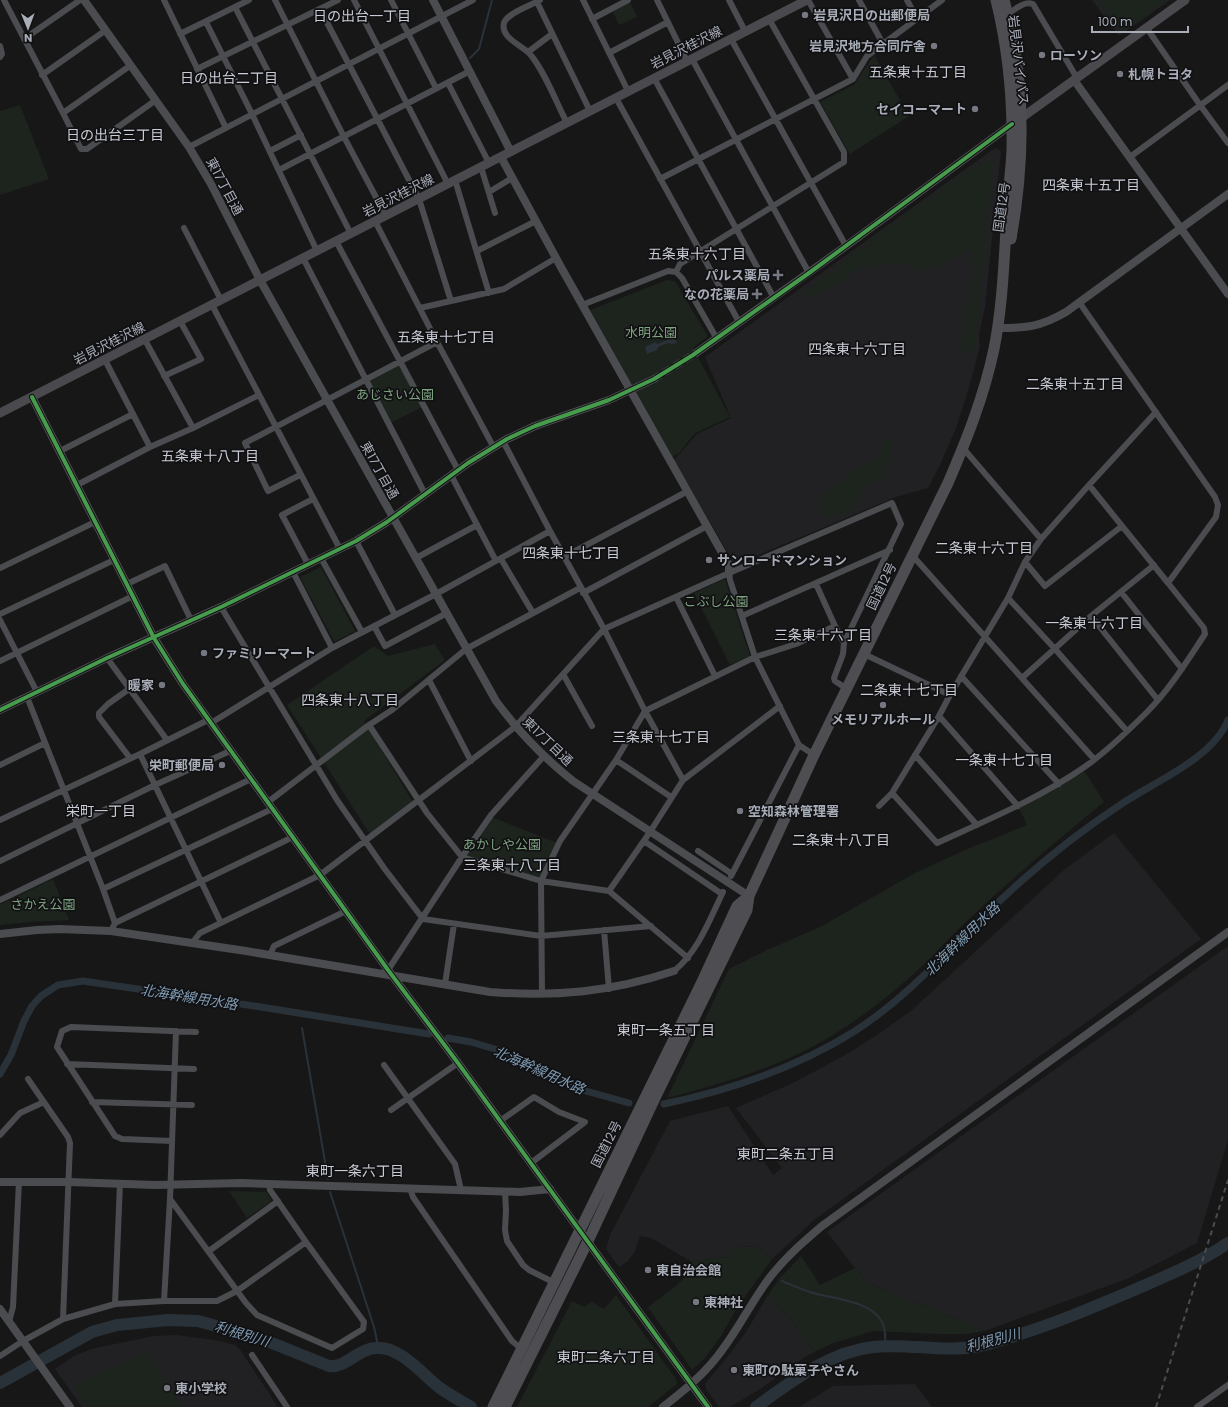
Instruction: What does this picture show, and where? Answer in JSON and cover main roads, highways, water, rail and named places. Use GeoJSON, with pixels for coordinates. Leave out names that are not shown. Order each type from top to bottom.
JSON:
{"type":"FeatureCollection","features":[{"type":"Feature","properties":{"kind":"highway","name":"岩見沢バイパス"},"geometry":{"type":"LineString","coordinates":[[996,0],[1003,27],[1016,121]]}},
{"type":"Feature","properties":{"kind":"highway","name":"岩見沢バイパス"},"geometry":{"type":"LineString","coordinates":[[1004,0],[1017,61],[1016,121]]}},
{"type":"Feature","properties":{"kind":"highway","name":"国道12号"},"geometry":{"type":"LineString","coordinates":[[492,1407],[579,1229],[713,981],[747,910],[749,896],[814,755],[948,483],[963,448],[982,396],[992,356],[1000,300],[1017,206],[1022,145],[1016,121]]}},
{"type":"Feature","properties":{"kind":"highway","name":"国道12号"},"geometry":{"type":"LineString","coordinates":[[506,1407],[588,1241],[707,970],[737,906],[749,896]]}},
{"type":"Feature","properties":{"kind":"main road","name":"岩見沢桂沢線"},"geometry":{"type":"LineString","coordinates":[[0,413],[807,0]]}},
{"type":"Feature","properties":{"kind":"main road"},"geometry":{"type":"LineString","coordinates":[[1016,121],[1185,0]]}},
{"type":"Feature","properties":{"kind":"waterway"},"geometry":{"type":"LineString","coordinates":[[470,58],[479,49],[492,0]]}},
{"type":"Feature","properties":{"kind":"waterway","name":"北海幹線用水路"},"geometry":{"type":"LineString","coordinates":[[664,1104],[714,1092],[763,1076],[810,1056],[833,1044],[873,1019],[905,993],[997,904],[1048,858],[1085,829],[1123,803],[1182,768],[1197,757],[1221,734],[1228,720]]}},
{"type":"Feature","properties":{"kind":"waterway","name":"北海幹線用水路"},"geometry":{"type":"LineString","coordinates":[[0,1074],[11,1055],[24,1021],[32,1006],[41,996],[58,985],[83,981],[261,1007],[429,1034]]}},
{"type":"Feature","properties":{"kind":"waterway"},"geometry":{"type":"LineString","coordinates":[[302,1028],[328,1179]]}},
{"type":"Feature","properties":{"kind":"waterway","name":"北海幹線用水路"},"geometry":{"type":"LineString","coordinates":[[448,1038],[471,1042],[498,1050],[528,1062],[579,1089],[629,1103]]}},
{"type":"Feature","properties":{"kind":"waterway"},"geometry":{"type":"LineString","coordinates":[[330,1192],[374,1327],[377,1341],[376,1347]]}},
{"type":"Feature","properties":{"kind":"waterway","name":"利根別川"},"geometry":{"type":"LineString","coordinates":[[756,1407],[797,1378],[841,1355],[873,1347],[900,1346],[953,1349],[991,1343],[1055,1322],[1127,1293],[1192,1264],[1228,1243]]}},
{"type":"Feature","properties":{"kind":"waterway"},"geometry":{"type":"LineString","coordinates":[[782,1281],[813,1293],[854,1303],[873,1312],[880,1319],[884,1328],[885,1347]]}},
{"type":"Feature","properties":{"kind":"waterway","name":"利根別川"},"geometry":{"type":"LineString","coordinates":[[0,1383],[92,1332],[117,1325],[168,1320],[198,1321],[267,1341],[329,1366],[341,1364],[370,1349],[386,1349],[403,1356],[440,1388],[471,1407]]}},
{"type":"Feature","properties":{"kind":"tunnel"},"geometry":{"type":"LineString","coordinates":[[654,379],[696,353]]}},
{"type":"Feature","properties":{"kind":"railway"},"geometry":{"type":"LineString","coordinates":[[1156,1407],[1228,1180]]}},
{"type":"Feature","properties":{"kind":"place","name":"岩見沢日の出郵便局"},"geometry":{"type":"Point","coordinates":[805,15]}},
{"type":"Feature","properties":{"kind":"place","name":"岩見沢地方合同庁舎"},"geometry":{"type":"Point","coordinates":[934,46]}},
{"type":"Feature","properties":{"kind":"place","name":"ローソン"},"geometry":{"type":"Point","coordinates":[1042,55]}},
{"type":"Feature","properties":{"kind":"place","name":"札幌トヨタ"},"geometry":{"type":"Point","coordinates":[1120,74]}},
{"type":"Feature","properties":{"kind":"place","name":"セイコーマート"},"geometry":{"type":"Point","coordinates":[975,109]}},
{"type":"Feature","properties":{"kind":"place","name":"パルス薬局"},"geometry":{"type":"Point","coordinates":[778,275]}},
{"type":"Feature","properties":{"kind":"place","name":"なの花薬局"},"geometry":{"type":"Point","coordinates":[757,294]}},
{"type":"Feature","properties":{"kind":"place","name":"サンロードマンション"},"geometry":{"type":"Point","coordinates":[709,560]}},
{"type":"Feature","properties":{"kind":"place","name":"ファミリーマート"},"geometry":{"type":"Point","coordinates":[204,653]}},
{"type":"Feature","properties":{"kind":"place","name":"暖家"},"geometry":{"type":"Point","coordinates":[162,685]}},
{"type":"Feature","properties":{"kind":"place","name":"メモリアルホール"},"geometry":{"type":"Point","coordinates":[883,705]}},
{"type":"Feature","properties":{"kind":"place","name":"栄町郵便局"},"geometry":{"type":"Point","coordinates":[222,765]}},
{"type":"Feature","properties":{"kind":"place","name":"空知森林管理署"},"geometry":{"type":"Point","coordinates":[740,811]}},
{"type":"Feature","properties":{"kind":"place","name":"東自治会館"},"geometry":{"type":"Point","coordinates":[648,1270]}},
{"type":"Feature","properties":{"kind":"place","name":"東神社"},"geometry":{"type":"Point","coordinates":[696,1302]}},
{"type":"Feature","properties":{"kind":"place","name":"東町の駄菓子やさん"},"geometry":{"type":"Point","coordinates":[734,1370]}},
{"type":"Feature","properties":{"kind":"place","name":"東小学校"},"geometry":{"type":"Point","coordinates":[167,1388]}},
{"type":"Feature","properties":{"kind":"district","name":"日の出台一丁目"},"geometry":{"type":"Point","coordinates":[362,16]}},
{"type":"Feature","properties":{"kind":"district","name":"五条東十五丁目"},"geometry":{"type":"Point","coordinates":[918,72]}},
{"type":"Feature","properties":{"kind":"district","name":"日の出台二丁目"},"geometry":{"type":"Point","coordinates":[229,78]}},
{"type":"Feature","properties":{"kind":"district","name":"日の出台三丁目"},"geometry":{"type":"Point","coordinates":[115,135]}},
{"type":"Feature","properties":{"kind":"district","name":"四条東十五丁目"},"geometry":{"type":"Point","coordinates":[1091,185]}},
{"type":"Feature","properties":{"kind":"district","name":"五条東十六丁目"},"geometry":{"type":"Point","coordinates":[697,254]}},
{"type":"Feature","properties":{"kind":"district","name":"五条東十七丁目"},"geometry":{"type":"Point","coordinates":[446,337]}},
{"type":"Feature","properties":{"kind":"district","name":"四条東十六丁目"},"geometry":{"type":"Point","coordinates":[857,349]}},
{"type":"Feature","properties":{"kind":"district","name":"二条東十五丁目"},"geometry":{"type":"Point","coordinates":[1075,384]}},
{"type":"Feature","properties":{"kind":"district","name":"五条東十八丁目"},"geometry":{"type":"Point","coordinates":[210,456]}},
{"type":"Feature","properties":{"kind":"district","name":"二条東十六丁目"},"geometry":{"type":"Point","coordinates":[984,548]}},
{"type":"Feature","properties":{"kind":"district","name":"四条東十七丁目"},"geometry":{"type":"Point","coordinates":[571,553]}},
{"type":"Feature","properties":{"kind":"district","name":"一条東十六丁目"},"geometry":{"type":"Point","coordinates":[1094,623]}},
{"type":"Feature","properties":{"kind":"district","name":"三条東十六丁目"},"geometry":{"type":"Point","coordinates":[823,635]}},
{"type":"Feature","properties":{"kind":"district","name":"二条東十七丁目"},"geometry":{"type":"Point","coordinates":[909,690]}},
{"type":"Feature","properties":{"kind":"district","name":"四条東十八丁目"},"geometry":{"type":"Point","coordinates":[350,700]}},
{"type":"Feature","properties":{"kind":"district","name":"三条東十七丁目"},"geometry":{"type":"Point","coordinates":[661,737]}},
{"type":"Feature","properties":{"kind":"district","name":"一条東十七丁目"},"geometry":{"type":"Point","coordinates":[1004,760]}},
{"type":"Feature","properties":{"kind":"district","name":"栄町一丁目"},"geometry":{"type":"Point","coordinates":[101,811]}},
{"type":"Feature","properties":{"kind":"district","name":"二条東十八丁目"},"geometry":{"type":"Point","coordinates":[841,840]}},
{"type":"Feature","properties":{"kind":"district","name":"三条東十八丁目"},"geometry":{"type":"Point","coordinates":[512,865]}},
{"type":"Feature","properties":{"kind":"district","name":"東町一条五丁目"},"geometry":{"type":"Point","coordinates":[666,1030]}},
{"type":"Feature","properties":{"kind":"district","name":"東町二条五丁目"},"geometry":{"type":"Point","coordinates":[786,1154]}},
{"type":"Feature","properties":{"kind":"district","name":"東町一条六丁目"},"geometry":{"type":"Point","coordinates":[355,1171]}},
{"type":"Feature","properties":{"kind":"district","name":"東町二条六丁目"},"geometry":{"type":"Point","coordinates":[606,1357]}},
{"type":"Feature","properties":{"kind":"park label","name":"水明公園"},"geometry":{"type":"Point","coordinates":[651,332]}},
{"type":"Feature","properties":{"kind":"park label","name":"あじさい公園"},"geometry":{"type":"Point","coordinates":[395,394]}},
{"type":"Feature","properties":{"kind":"park label","name":"こぶし公園"},"geometry":{"type":"Point","coordinates":[716,601]}},
{"type":"Feature","properties":{"kind":"park label","name":"あかしや公園"},"geometry":{"type":"Point","coordinates":[502,844]}},
{"type":"Feature","properties":{"kind":"park label","name":"さかえ公園"},"geometry":{"type":"Point","coordinates":[43,904]}}]}
